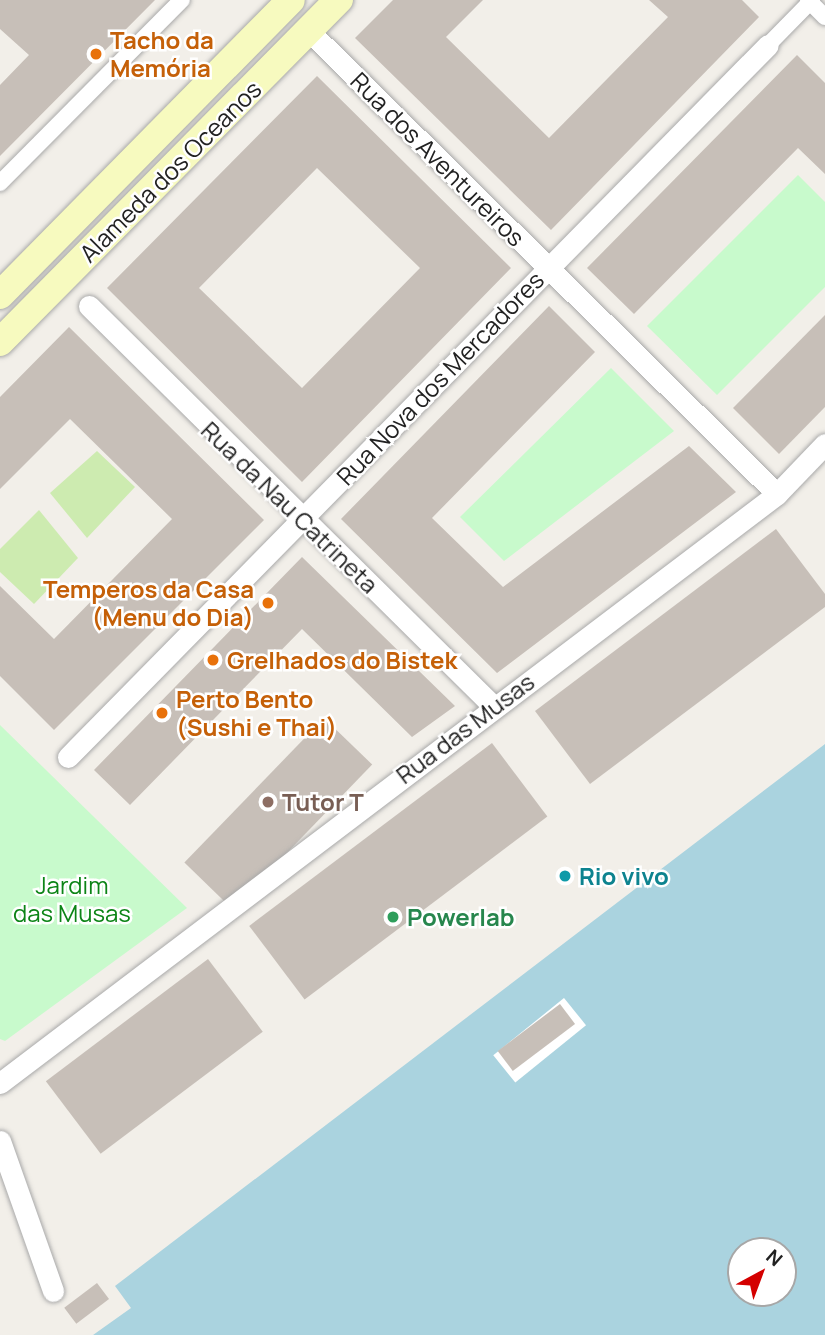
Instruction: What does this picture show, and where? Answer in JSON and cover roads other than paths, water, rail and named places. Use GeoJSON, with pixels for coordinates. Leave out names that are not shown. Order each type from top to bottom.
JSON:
{"type":"FeatureCollection","features":[{"type":"Feature","properties":{"kind":"main road","name":"Alameda dos Oceanos"},"geometry":{"type":"LineString","coordinates":[[0,295],[291,0]]}},
{"type":"Feature","properties":{"kind":"main road","name":"Alameda dos Oceanos"},"geometry":{"type":"LineString","coordinates":[[0,342],[339,0]]}},
{"type":"Feature","properties":{"kind":"street"},"geometry":{"type":"LineString","coordinates":[[0,183],[182,0]]}},
{"type":"Feature","properties":{"kind":"street"},"geometry":{"type":"LineString","coordinates":[[810,1],[825,17]]}},
{"type":"Feature","properties":{"kind":"street","name":"Rua Nova dos Mercadores"},"geometry":{"type":"LineString","coordinates":[[68,757],[810,1]]}},
{"type":"Feature","properties":{"kind":"street","name":"Rua dos Aventureiros"},"geometry":{"type":"LineString","coordinates":[[309,32],[777,494]]}},
{"type":"Feature","properties":{"kind":"street","name":"Rua da Nau Catrineta"},"geometry":{"type":"LineString","coordinates":[[89,306],[493,706]]}},
{"type":"Feature","properties":{"kind":"street","name":"Rua das Musas"},"geometry":{"type":"LineString","coordinates":[[0,1083],[493,706],[777,494],[825,444]]}},
{"type":"Feature","properties":{"kind":"street"},"geometry":{"type":"LineString","coordinates":[[0,1141],[53,1291]]}},
{"type":"Feature","properties":{"kind":"water"},"geometry":{"type":"Polygon","coordinates":[[[825,744],[825,1335],[93,1335],[131,1308],[115,1286],[825,744]]]}},
{"type":"Feature","properties":{"kind":"place","name":"Tacho da Memória"},"geometry":{"type":"Point","coordinates":[96,54]}},
{"type":"Feature","properties":{"kind":"place","name":"Temperos da Casa (Menu do Dia)"},"geometry":{"type":"Point","coordinates":[268,603]}},
{"type":"Feature","properties":{"kind":"place","name":"Grelhados do Bistek"},"geometry":{"type":"Point","coordinates":[213,660]}},
{"type":"Feature","properties":{"kind":"place","name":"Perto Bento (Sushi e Thai)"},"geometry":{"type":"Point","coordinates":[162,713]}},
{"type":"Feature","properties":{"kind":"place","name":"Tutor T"},"geometry":{"type":"Point","coordinates":[268,802]}},
{"type":"Feature","properties":{"kind":"place","name":"Rio vivo"},"geometry":{"type":"Point","coordinates":[565,876]}},
{"type":"Feature","properties":{"kind":"place","name":"Powerlab"},"geometry":{"type":"Point","coordinates":[393,917]}},
{"type":"Feature","properties":{"kind":"park label","name":"Jardim das Musas"},"geometry":{"type":"Point","coordinates":[72,899]}}]}
